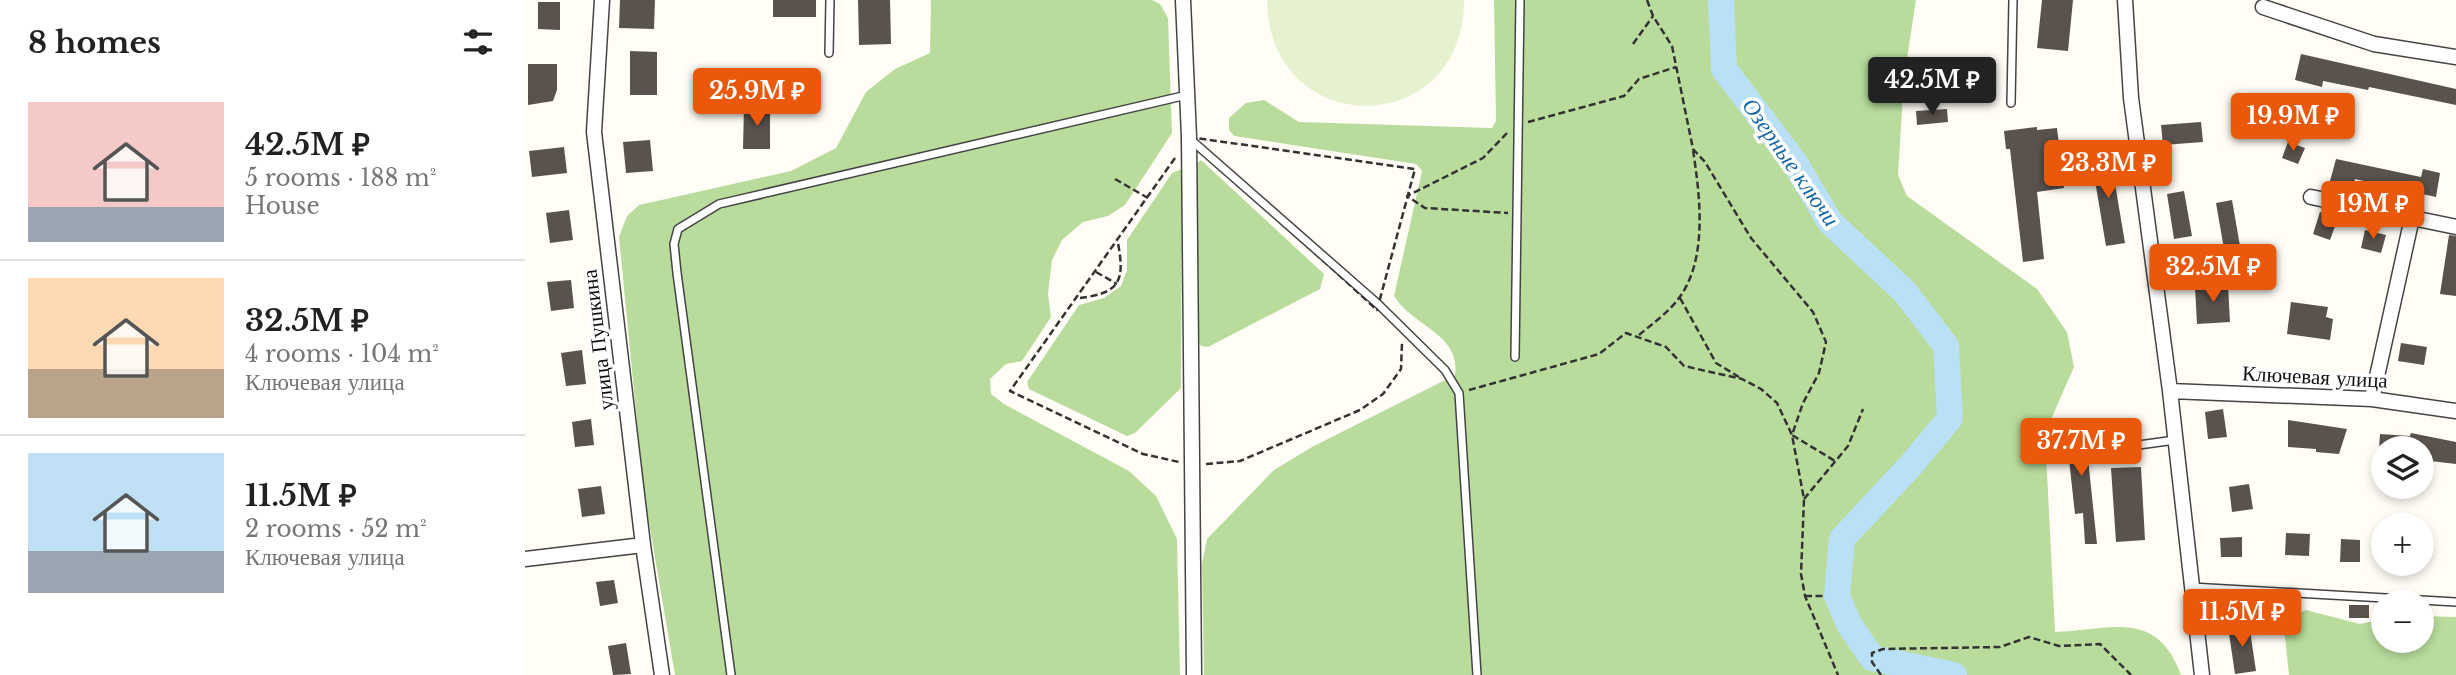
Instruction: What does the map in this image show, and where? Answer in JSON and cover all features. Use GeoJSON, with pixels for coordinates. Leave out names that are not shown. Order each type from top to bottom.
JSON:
{"type":"FeatureCollection","features":[{"type":"Feature","properties":{"kind":"street","name":"улица Пушкина"},"geometry":{"type":"LineString","coordinates":[[602,0],[594,132],[643,545],[663,675]]}},
{"type":"Feature","properties":{"kind":"street"},"geometry":{"type":"LineString","coordinates":[[1183,0],[1189,137],[1194,675]]}},
{"type":"Feature","properties":{"kind":"street"},"geometry":{"type":"LineString","coordinates":[[2125,0],[2131,97],[2170,391],[2202,675]]}},
{"type":"Feature","properties":{"kind":"street"},"geometry":{"type":"LineString","coordinates":[[2263,7],[2374,44],[2456,57]]}},
{"type":"Feature","properties":{"kind":"street"},"geometry":{"type":"LineString","coordinates":[[2311,197],[2456,227]]}},
{"type":"Feature","properties":{"kind":"street"},"geometry":{"type":"LineString","coordinates":[[2372,399],[2411,218]]}},
{"type":"Feature","properties":{"kind":"street","name":"Ключевая улица"},"geometry":{"type":"LineString","coordinates":[[2170,391],[2372,399],[2456,411]]}},
{"type":"Feature","properties":{"kind":"street"},"geometry":{"type":"LineString","coordinates":[[525,559],[643,545]]}},
{"type":"Feature","properties":{"kind":"lane"},"geometry":{"type":"LineString","coordinates":[[829,53],[830,0]]}},
{"type":"Feature","properties":{"kind":"lane"},"geometry":{"type":"LineString","coordinates":[[1515,357],[1520,0]]}},
{"type":"Feature","properties":{"kind":"lane"},"geometry":{"type":"LineString","coordinates":[[2011,103],[2013,0]]}},
{"type":"Feature","properties":{"kind":"lane"},"geometry":{"type":"LineString","coordinates":[[731,675],[677,273],[674,244],[678,229],[719,204],[1187,95]]}},
{"type":"Feature","properties":{"kind":"lane"},"geometry":{"type":"LineString","coordinates":[[1189,137],[1445,370],[1459,393],[1477,675]]}},
{"type":"Feature","properties":{"kind":"lane"},"geometry":{"type":"LineString","coordinates":[[2117,448],[2176,440]]}},
{"type":"Feature","properties":{"kind":"lane"},"geometry":{"type":"LineString","coordinates":[[2190,587],[2456,602]]}},
{"type":"Feature","properties":{"kind":"path"},"geometry":{"type":"LineString","coordinates":[[1639,335],[1680,298],[1697,257],[1698,183],[1693,149],[1672,46],[1653,16],[1647,0]]}},
{"type":"Feature","properties":{"kind":"path"},"geometry":{"type":"LineString","coordinates":[[1633,44],[1653,16]]}},
{"type":"Feature","properties":{"kind":"path"},"geometry":{"type":"LineString","coordinates":[[1189,137],[1415,169],[1378,307],[1385,319]]}},
{"type":"Feature","properties":{"kind":"path"},"geometry":{"type":"LineString","coordinates":[[1693,149],[1705,162],[1751,238],[1813,312],[1826,342],[1819,373],[1803,403],[1792,435]]}},
{"type":"Feature","properties":{"kind":"path"},"geometry":{"type":"LineString","coordinates":[[1175,158],[1118,243],[1010,391],[1143,454],[1192,464],[1240,461],[1360,410],[1383,394],[1401,369],[1403,353],[1400,337]]}},
{"type":"Feature","properties":{"kind":"path"},"geometry":{"type":"LineString","coordinates":[[1115,179],[1148,198]]}},
{"type":"Feature","properties":{"kind":"path"},"geometry":{"type":"LineString","coordinates":[[1078,298],[1102,295],[1117,284],[1123,270],[1118,243]]}},
{"type":"Feature","properties":{"kind":"path"},"geometry":{"type":"LineString","coordinates":[[1096,272],[1117,284]]}},
{"type":"Feature","properties":{"kind":"path"},"geometry":{"type":"LineString","coordinates":[[1680,298],[1716,363],[1761,388],[1777,403],[1792,435],[1804,499],[1801,574],[1805,596],[1838,675]]}},
{"type":"Feature","properties":{"kind":"path"},"geometry":{"type":"LineString","coordinates":[[1459,393],[1599,354],[1626,333],[1639,335],[1666,347],[1684,366],[1742,379]]}},
{"type":"Feature","properties":{"kind":"path"},"geometry":{"type":"LineString","coordinates":[[1804,499],[1849,446],[1863,409]]}},
{"type":"Feature","properties":{"kind":"path"},"geometry":{"type":"LineString","coordinates":[[1792,435],[1835,461]]}},
{"type":"Feature","properties":{"kind":"path"},"geometry":{"type":"LineString","coordinates":[[1805,596],[1823,596]]}},
{"type":"Feature","properties":{"kind":"path"},"geometry":{"type":"LineString","coordinates":[[1881,675],[1872,662],[1873,653],[1883,649],[2000,647],[2029,637],[2059,646],[2100,644],[2131,675]]}},
{"type":"Feature","properties":{"kind":"green space"},"geometry":{"type":"Polygon","coordinates":[[[931,0],[1152,0],[1160,4],[1168,18],[1172,133],[1125,205],[1108,216],[1083,222],[1062,240],[1052,260],[1048,294],[1051,317],[1022,361],[1006,364],[990,379],[991,394],[1004,404],[1129,471],[1156,496],[1177,539],[1180,675],[675,675],[644,493],[619,237],[627,216],[639,205],[791,171],[836,148],[866,92],[895,69],[930,53],[931,0]]]}},
{"type":"Feature","properties":{"kind":"green space"},"geometry":{"type":"Polygon","coordinates":[[[1267,0],[1464,0],[1456,46],[1433,79],[1402,99],[1366,106],[1330,99],[1298,79],[1276,46],[1267,0]]]}},
{"type":"Feature","properties":{"kind":"green space"},"geometry":{"type":"Polygon","coordinates":[[[1494,0],[1916,0],[1904,78],[1898,175],[1907,196],[2037,289],[2067,332],[2074,367],[2045,433],[2055,632],[2112,627],[2145,631],[2159,640],[2171,654],[2181,675],[1204,675],[1202,564],[1207,539],[1274,470],[1312,447],[1455,375],[1455,361],[1451,350],[1394,296],[1422,171],[1416,164],[1234,136],[1229,130],[1229,118],[1246,103],[1264,100],[1299,122],[1492,128],[1496,121],[1494,0]]]}},
{"type":"Feature","properties":{"kind":"green space"},"geometry":{"type":"Polygon","coordinates":[[[1201,160],[1324,274],[1320,289],[1208,347],[1201,346],[1198,341],[1195,165],[1201,160]]]}},
{"type":"Feature","properties":{"kind":"green space"},"geometry":{"type":"Polygon","coordinates":[[[1182,169],[1181,388],[1135,433],[1127,436],[1029,389],[1027,382],[1079,305],[1104,298],[1121,286],[1127,270],[1127,240],[1172,173],[1182,169]]]}},
{"type":"Feature","properties":{"kind":"green space"},"geometry":{"type":"Polygon","coordinates":[[[2306,610],[2360,624],[2371,622],[2371,653],[2434,653],[2434,616],[2456,617],[2456,675],[2289,675],[2284,627],[2289,617],[2306,610]]]}},
{"type":"Feature","properties":{"kind":"building"},"geometry":{"type":"Polygon","coordinates":[[[620,0],[655,0],[654,29],[619,28],[620,0]]]}},
{"type":"Feature","properties":{"kind":"building"},"geometry":{"type":"Polygon","coordinates":[[[773,0],[816,0],[816,17],[773,17],[773,0]]]}},
{"type":"Feature","properties":{"kind":"building"},"geometry":{"type":"Polygon","coordinates":[[[858,0],[890,0],[891,44],[859,45],[858,0]]]}},
{"type":"Feature","properties":{"kind":"building"},"geometry":{"type":"Polygon","coordinates":[[[2042,0],[2073,0],[2068,51],[2037,48],[2042,0]]]}},
{"type":"Feature","properties":{"kind":"building"},"geometry":{"type":"Polygon","coordinates":[[[538,2],[560,2],[560,30],[538,29],[538,2]]]}},
{"type":"Feature","properties":{"kind":"building"},"geometry":{"type":"Polygon","coordinates":[[[630,51],[657,52],[657,95],[630,95],[630,51]]]}},
{"type":"Feature","properties":{"kind":"building"},"geometry":{"type":"Polygon","coordinates":[[[2301,54],[2456,89],[2456,105],[2369,87],[2368,90],[2323,81],[2322,87],[2295,80],[2301,54]]]}},
{"type":"Feature","properties":{"kind":"building"},"geometry":{"type":"Polygon","coordinates":[[[528,64],[557,64],[557,90],[553,101],[528,105],[528,64]]]}},
{"type":"Feature","properties":{"kind":"building"},"geometry":{"type":"Polygon","coordinates":[[[744,106],[770,106],[770,149],[743,149],[744,106]]]}},
{"type":"Feature","properties":{"kind":"building"},"geometry":{"type":"Polygon","coordinates":[[[1947,109],[1948,122],[1917,125],[1916,111],[1947,109]]]}},
{"type":"Feature","properties":{"kind":"building"},"geometry":{"type":"Polygon","coordinates":[[[2201,122],[2203,142],[2163,145],[2161,125],[2201,122]]]}},
{"type":"Feature","properties":{"kind":"building"},"geometry":{"type":"Polygon","coordinates":[[[2037,127],[2037,130],[2057,128],[2064,188],[2037,192],[2044,259],[2023,262],[2010,149],[2006,149],[2004,131],[2037,127]]]}},
{"type":"Feature","properties":{"kind":"building"},"geometry":{"type":"Polygon","coordinates":[[[650,140],[653,171],[626,173],[623,142],[650,140]]]}},
{"type":"Feature","properties":{"kind":"building"},"geometry":{"type":"Polygon","coordinates":[[[2288,142],[2305,148],[2298,164],[2282,158],[2288,142]]]}},
{"type":"Feature","properties":{"kind":"building"},"geometry":{"type":"Polygon","coordinates":[[[564,147],[567,173],[532,177],[529,151],[564,147]]]}},
{"type":"Feature","properties":{"kind":"building"},"geometry":{"type":"Polygon","coordinates":[[[2110,154],[2125,243],[2106,246],[2091,157],[2110,154]]]}},
{"type":"Feature","properties":{"kind":"building"},"geometry":{"type":"Polygon","coordinates":[[[2336,159],[2421,177],[2423,169],[2440,173],[2436,197],[2355,179],[2353,188],[2330,181],[2336,159]]]}},
{"type":"Feature","properties":{"kind":"building"},"geometry":{"type":"Polygon","coordinates":[[[2184,191],[2192,236],[2174,239],[2167,194],[2184,191]]]}},
{"type":"Feature","properties":{"kind":"building"},"geometry":{"type":"Polygon","coordinates":[[[2232,200],[2240,246],[2224,249],[2216,203],[2232,200]]]}},
{"type":"Feature","properties":{"kind":"building"},"geometry":{"type":"Polygon","coordinates":[[[569,210],[573,240],[550,243],[546,213],[569,210]]]}},
{"type":"Feature","properties":{"kind":"building"},"geometry":{"type":"Polygon","coordinates":[[[2320,212],[2338,218],[2330,240],[2313,234],[2320,212]]]}},
{"type":"Feature","properties":{"kind":"building"},"geometry":{"type":"Polygon","coordinates":[[[2365,230],[2386,235],[2381,253],[2361,248],[2365,230]]]}},
{"type":"Feature","properties":{"kind":"building"},"geometry":{"type":"Polygon","coordinates":[[[2449,235],[2456,236],[2456,296],[2440,294],[2449,235]]]}},
{"type":"Feature","properties":{"kind":"building"},"geometry":{"type":"Polygon","coordinates":[[[571,280],[574,308],[551,311],[547,282],[571,280]]]}},
{"type":"Feature","properties":{"kind":"building"},"geometry":{"type":"Polygon","coordinates":[[[2228,285],[2230,322],[2197,324],[2195,287],[2228,285]]]}},
{"type":"Feature","properties":{"kind":"building"},"geometry":{"type":"Polygon","coordinates":[[[2291,302],[2328,307],[2326,317],[2333,319],[2330,340],[2287,334],[2291,302]]]}},
{"type":"Feature","properties":{"kind":"building"},"geometry":{"type":"Polygon","coordinates":[[[2401,343],[2427,347],[2424,365],[2398,361],[2401,343]]]}},
{"type":"Feature","properties":{"kind":"building"},"geometry":{"type":"Polygon","coordinates":[[[582,350],[586,384],[566,386],[561,353],[582,350]]]}},
{"type":"Feature","properties":{"kind":"building"},"geometry":{"type":"Polygon","coordinates":[[[2223,409],[2227,437],[2208,439],[2205,412],[2223,409]]]}},
{"type":"Feature","properties":{"kind":"building"},"geometry":{"type":"Polygon","coordinates":[[[591,419],[594,445],[575,447],[572,422],[591,419]]]}},
{"type":"Feature","properties":{"kind":"building"},"geometry":{"type":"Polygon","coordinates":[[[2288,420],[2347,429],[2339,454],[2288,447],[2288,420]]]}},
{"type":"Feature","properties":{"kind":"building"},"geometry":{"type":"Polygon","coordinates":[[[2084,421],[2097,544],[2085,544],[2083,513],[2075,514],[2065,423],[2084,421]]]}},
{"type":"Feature","properties":{"kind":"building"},"geometry":{"type":"Polygon","coordinates":[[[2434,438],[2456,442],[2456,464],[2434,461],[2434,438]]]}},
{"type":"Feature","properties":{"kind":"building"},"geometry":{"type":"Polygon","coordinates":[[[2141,467],[2145,540],[2116,542],[2111,468],[2141,467]]]}},
{"type":"Feature","properties":{"kind":"building"},"geometry":{"type":"Polygon","coordinates":[[[2249,484],[2253,509],[2232,512],[2229,487],[2249,484]]]}},
{"type":"Feature","properties":{"kind":"building"},"geometry":{"type":"Polygon","coordinates":[[[601,486],[605,514],[582,517],[578,489],[601,486]]]}},
{"type":"Feature","properties":{"kind":"building"},"geometry":{"type":"Polygon","coordinates":[[[2286,533],[2310,534],[2309,556],[2285,555],[2286,533]]]}},
{"type":"Feature","properties":{"kind":"building"},"geometry":{"type":"Polygon","coordinates":[[[2242,537],[2242,557],[2221,557],[2220,538],[2242,537]]]}},
{"type":"Feature","properties":{"kind":"building"},"geometry":{"type":"Polygon","coordinates":[[[2341,539],[2360,540],[2360,562],[2340,562],[2341,539]]]}},
{"type":"Feature","properties":{"kind":"building"},"geometry":{"type":"Polygon","coordinates":[[[614,580],[618,603],[600,606],[596,582],[614,580]]]}},
{"type":"Feature","properties":{"kind":"building"},"geometry":{"type":"Polygon","coordinates":[[[2349,605],[2369,605],[2369,618],[2349,618],[2349,605]]]}},
{"type":"Feature","properties":{"kind":"building"},"geometry":{"type":"Polygon","coordinates":[[[2249,624],[2256,671],[2235,674],[2228,627],[2249,624]]]}},
{"type":"Feature","properties":{"kind":"building"},"geometry":{"type":"Polygon","coordinates":[[[626,643],[631,674],[613,675],[608,646],[626,643]]]}},
{"type":"Feature","properties":{"kind":"waterway","name":"Озерные ключи"},"geometry":{"type":"LineString","coordinates":[[1721,0],[1724,69],[1795,163],[1830,222],[1905,292],[1946,346],[1950,418],[1912,464],[1842,539],[1837,596],[1849,624],[1872,658],[1954,675]]}}]}
